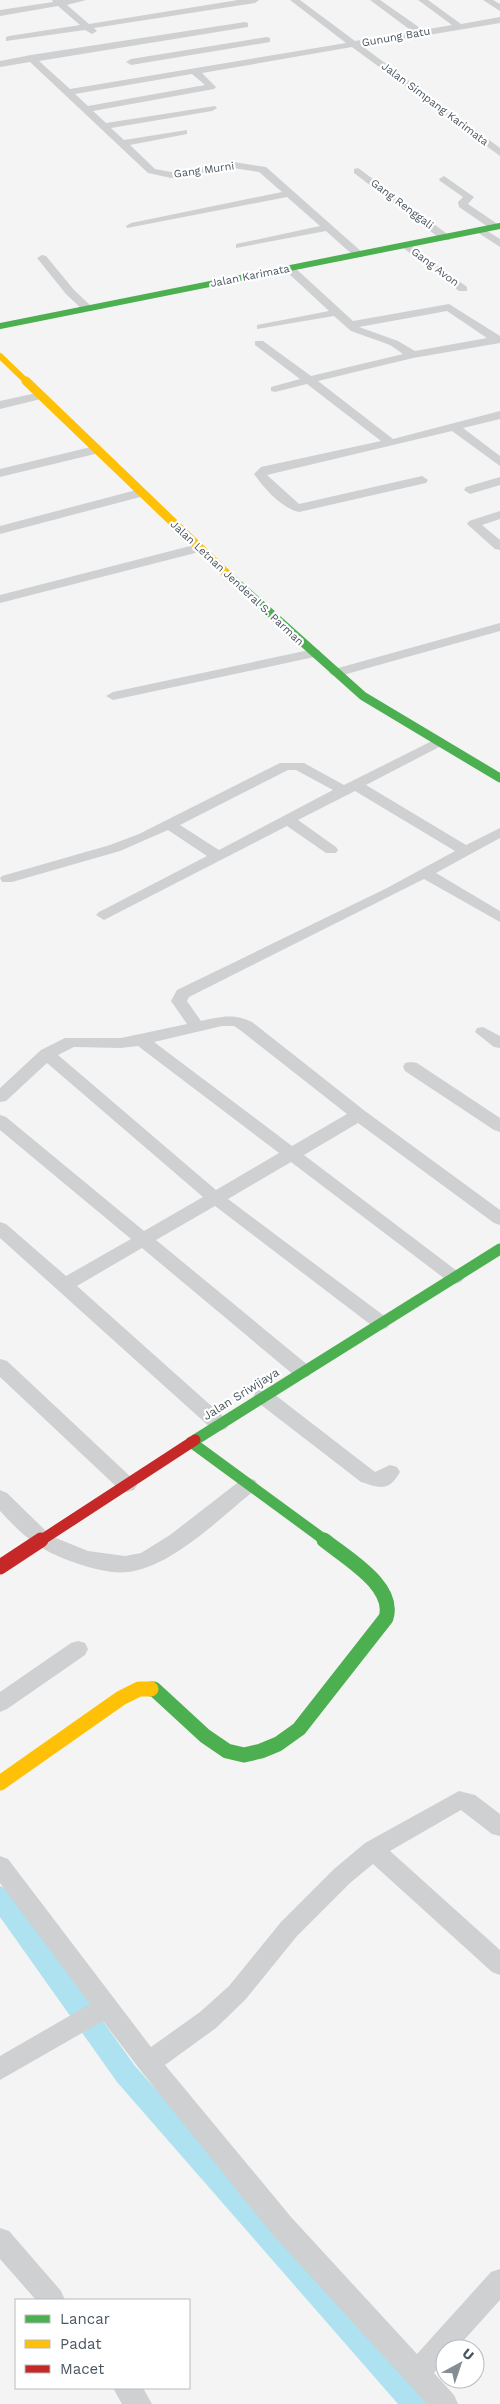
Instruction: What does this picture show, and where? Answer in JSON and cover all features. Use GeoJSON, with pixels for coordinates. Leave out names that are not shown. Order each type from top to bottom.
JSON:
{"type":"FeatureCollection","features":[{"type":"Feature","properties":{"kind":"main road","name":"Jalan Karimata"},"geometry":{"type":"LineString","coordinates":[[0,326],[498,227]]}},
{"type":"Feature","properties":{"kind":"main road","name":"Jalan Letnan Jenderal S. Parman"},"geometry":{"type":"LineString","coordinates":[[0,356],[198,548],[336,673],[372,702],[500,778]]}},
{"type":"Feature","properties":{"kind":"main road","name":"Jalan Sriwijaya"},"geometry":{"type":"LineString","coordinates":[[0,1567],[302,1371],[500,1249]]}},
{"type":"Feature","properties":{"kind":"main road"},"geometry":{"type":"LineString","coordinates":[[0,1783],[121,1698],[147,1687],[154,1688],[215,1743],[234,1754],[246,1754],[270,1747],[285,1740],[300,1729],[386,1618],[390,1607],[388,1597],[380,1586],[306,1525],[248,1485],[191,1442]]}},
{"type":"Feature","properties":{"kind":"street"},"geometry":{"type":"LineString","coordinates":[[0,13],[58,2],[82,0]]}},
{"type":"Feature","properties":{"kind":"street"},"geometry":{"type":"LineString","coordinates":[[9,39],[87,27],[216,3],[255,0]]}},
{"type":"Feature","properties":{"kind":"street","name":"Jalan Simpang Karimata"},"geometry":{"type":"LineString","coordinates":[[294,0],[499,151]]}},
{"type":"Feature","properties":{"kind":"street"},"geometry":{"type":"LineString","coordinates":[[374,0],[421,33]]}},
{"type":"Feature","properties":{"kind":"street","name":"Gunung Batu"},"geometry":{"type":"LineString","coordinates":[[422,0],[460,27]]}},
{"type":"Feature","properties":{"kind":"street"},"geometry":{"type":"LineString","coordinates":[[487,0],[500,8]]}},
{"type":"Feature","properties":{"kind":"street"},"geometry":{"type":"LineString","coordinates":[[58,2],[150,78]]}},
{"type":"Feature","properties":{"kind":"street"},"geometry":{"type":"LineString","coordinates":[[216,3],[287,55]]}},
{"type":"Feature","properties":{"kind":"street"},"geometry":{"type":"LineString","coordinates":[[460,27],[500,20]]}},
{"type":"Feature","properties":{"kind":"street"},"geometry":{"type":"LineString","coordinates":[[0,64],[27,55],[245,25]]}},
{"type":"Feature","properties":{"kind":"street","name":"Gunung Batu"},"geometry":{"type":"LineString","coordinates":[[68,92],[460,27]]}},
{"type":"Feature","properties":{"kind":"street"},"geometry":{"type":"LineString","coordinates":[[0,30],[27,55]]}},
{"type":"Feature","properties":{"kind":"street"},"geometry":{"type":"LineString","coordinates":[[131,62],[267,40]]}},
{"type":"Feature","properties":{"kind":"street","name":"Gang Murni"},"geometry":{"type":"LineString","coordinates":[[27,55],[156,173],[172,175],[217,167],[253,167],[262,169],[287,194],[359,255]]}},
{"type":"Feature","properties":{"kind":"street"},"geometry":{"type":"LineString","coordinates":[[86,108],[210,87],[209,83],[194,71]]}},
{"type":"Feature","properties":{"kind":"street"},"geometry":{"type":"LineString","coordinates":[[104,126],[212,108]]}},
{"type":"Feature","properties":{"kind":"street"},"geometry":{"type":"LineString","coordinates":[[123,143],[184,132]]}},
{"type":"Feature","properties":{"kind":"street","name":"Gang Renggali"},"geometry":{"type":"LineString","coordinates":[[358,171],[446,238]]}},
{"type":"Feature","properties":{"kind":"street"},"geometry":{"type":"LineString","coordinates":[[444,179],[467,194],[469,197],[463,202],[463,205],[498,227]]}},
{"type":"Feature","properties":{"kind":"street"},"geometry":{"type":"LineString","coordinates":[[131,226],[186,216],[233,202],[287,194]]}},
{"type":"Feature","properties":{"kind":"street"},"geometry":{"type":"LineString","coordinates":[[240,246],[327,228]]}},
{"type":"Feature","properties":{"kind":"street"},"geometry":{"type":"LineString","coordinates":[[481,230],[500,244]]}},
{"type":"Feature","properties":{"kind":"street","name":"Gang Avon"},"geometry":{"type":"LineString","coordinates":[[406,246],[463,289]]}},
{"type":"Feature","properties":{"kind":"street"},"geometry":{"type":"LineString","coordinates":[[42,258],[70,292],[88,309]]}},
{"type":"Feature","properties":{"kind":"street"},"geometry":{"type":"LineString","coordinates":[[290,269],[363,334],[394,343],[414,355]]}},
{"type":"Feature","properties":{"kind":"street"},"geometry":{"type":"LineString","coordinates":[[351,325],[448,307],[498,339]]}},
{"type":"Feature","properties":{"kind":"street"},"geometry":{"type":"LineString","coordinates":[[261,327],[338,312]]}},
{"type":"Feature","properties":{"kind":"street"},"geometry":{"type":"LineString","coordinates":[[275,390],[414,355],[498,339]]}},
{"type":"Feature","properties":{"kind":"street"},"geometry":{"type":"LineString","coordinates":[[260,343],[391,444]]}},
{"type":"Feature","properties":{"kind":"street"},"geometry":{"type":"LineString","coordinates":[[0,405],[41,396]]}},
{"type":"Feature","properties":{"kind":"street"},"geometry":{"type":"LineString","coordinates":[[422,480],[299,508],[294,507],[266,482],[260,474],[265,470],[391,444],[500,415]]}},
{"type":"Feature","properties":{"kind":"street"},"geometry":{"type":"LineString","coordinates":[[454,427],[500,462]]}},
{"type":"Feature","properties":{"kind":"street"},"geometry":{"type":"LineString","coordinates":[[0,473],[95,450]]}},
{"type":"Feature","properties":{"kind":"street"},"geometry":{"type":"LineString","coordinates":[[470,490],[500,481]]}},
{"type":"Feature","properties":{"kind":"street"},"geometry":{"type":"LineString","coordinates":[[0,530],[140,493]]}},
{"type":"Feature","properties":{"kind":"street"},"geometry":{"type":"LineString","coordinates":[[500,515],[473,524],[500,546]]}},
{"type":"Feature","properties":{"kind":"street"},"geometry":{"type":"LineString","coordinates":[[0,598],[198,548]]}},
{"type":"Feature","properties":{"kind":"street"},"geometry":{"type":"LineString","coordinates":[[336,673],[500,627]]}},
{"type":"Feature","properties":{"kind":"street"},"geometry":{"type":"LineString","coordinates":[[113,696],[256,667],[314,653]]}},
{"type":"Feature","properties":{"kind":"street"},"geometry":{"type":"LineString","coordinates":[[104,915],[438,742]]}},
{"type":"Feature","properties":{"kind":"street"},"geometry":{"type":"LineString","coordinates":[[7,879],[116,848],[170,825],[285,766],[299,766],[351,788],[466,852]]}},
{"type":"Feature","properties":{"kind":"street"},"geometry":{"type":"LineString","coordinates":[[288,820],[330,850]]}},
{"type":"Feature","properties":{"kind":"street"},"geometry":{"type":"LineString","coordinates":[[170,825],[218,856]]}},
{"type":"Feature","properties":{"kind":"street"},"geometry":{"type":"LineString","coordinates":[[196,1026],[179,1001],[183,994],[426,874],[500,832]]}},
{"type":"Feature","properties":{"kind":"street"},"geometry":{"type":"LineString","coordinates":[[426,874],[500,917]]}},
{"type":"Feature","properties":{"kind":"street"},"geometry":{"type":"LineString","coordinates":[[0,1098],[47,1054],[71,1042],[141,1040],[229,1020],[246,1026],[359,1115],[500,1218]]}},
{"type":"Feature","properties":{"kind":"street"},"geometry":{"type":"LineString","coordinates":[[483,1032],[500,1043]]}},
{"type":"Feature","properties":{"kind":"street"},"geometry":{"type":"LineString","coordinates":[[141,1040],[455,1278]]}},
{"type":"Feature","properties":{"kind":"street"},"geometry":{"type":"LineString","coordinates":[[47,1054],[214,1197],[380,1323]]}},
{"type":"Feature","properties":{"kind":"street"},"geometry":{"type":"LineString","coordinates":[[411,1067],[500,1126]]}},
{"type":"Feature","properties":{"kind":"street"},"geometry":{"type":"LineString","coordinates":[[65,1285],[214,1197],[359,1115]]}},
{"type":"Feature","properties":{"kind":"street"},"geometry":{"type":"LineString","coordinates":[[0,1121],[302,1371]]}},
{"type":"Feature","properties":{"kind":"street"},"geometry":{"type":"LineString","coordinates":[[0,1228],[219,1424]]}},
{"type":"Feature","properties":{"kind":"street"},"geometry":{"type":"LineString","coordinates":[[0,1366],[127,1485]]}},
{"type":"Feature","properties":{"kind":"street"},"geometry":{"type":"LineString","coordinates":[[263,1396],[368,1477],[380,1481],[390,1472]]}},
{"type":"Feature","properties":{"kind":"street"},"geometry":{"type":"LineString","coordinates":[[0,1498],[43,1540],[101,1563],[136,1562],[169,1546],[248,1485]]}},
{"type":"Feature","properties":{"kind":"street"},"geometry":{"type":"LineString","coordinates":[[0,1702],[78,1648]]}},
{"type":"Feature","properties":{"kind":"street"},"geometry":{"type":"LineString","coordinates":[[149,2063],[208,2020],[237,1993],[289,1929],[342,1876],[373,1850],[460,1800],[467,1802],[500,1827]]}},
{"type":"Feature","properties":{"kind":"street"},"geometry":{"type":"LineString","coordinates":[[373,1850],[500,1965]]}},
{"type":"Feature","properties":{"kind":"street"},"geometry":{"type":"LineString","coordinates":[[0,1866],[99,2012],[149,2063],[282,2226],[446,2404]]}},
{"type":"Feature","properties":{"kind":"street"},"geometry":{"type":"LineString","coordinates":[[0,2069],[99,2012]]}},
{"type":"Feature","properties":{"kind":"street"},"geometry":{"type":"LineString","coordinates":[[0,2240],[51,2299]]}},
{"type":"Feature","properties":{"kind":"street"},"geometry":{"type":"LineString","coordinates":[[418,2372],[500,2281]]}},
{"type":"Feature","properties":{"kind":"street"},"geometry":{"type":"LineString","coordinates":[[127,2389],[139,2404]]}},
{"type":"Feature","properties":{"kind":"waterway"},"geometry":{"type":"LineString","coordinates":[[0,1897],[126,2074],[417,2404]]}},
{"type":"Feature","properties":{"kind":"traffic: fast"},"geometry":{"type":"LineString","coordinates":[[0,326],[500,226]]}},
{"type":"Feature","properties":{"kind":"traffic: fast"},"geometry":{"type":"LineString","coordinates":[[231,578],[363,696],[500,778]]}},
{"type":"Feature","properties":{"kind":"traffic: fast"},"geometry":{"type":"LineString","coordinates":[[195,1440],[500,1249]]}},
{"type":"Feature","properties":{"kind":"traffic: fast"},"geometry":{"type":"LineString","coordinates":[[151,1689],[154,1689],[205,1736],[227,1751],[244,1755],[261,1751],[278,1744],[299,1729],[386,1618],[388,1609],[387,1598],[380,1586],[306,1525],[191,1442]]}},
{"type":"Feature","properties":{"kind":"traffic: slow"},"geometry":{"type":"LineString","coordinates":[[0,356],[231,578]]}},
{"type":"Feature","properties":{"kind":"traffic: slow"},"geometry":{"type":"LineString","coordinates":[[0,1783],[121,1698],[139,1689],[151,1689]]}},
{"type":"Feature","properties":{"kind":"traffic: jam"},"geometry":{"type":"LineString","coordinates":[[0,1567],[195,1440]]}}]}
